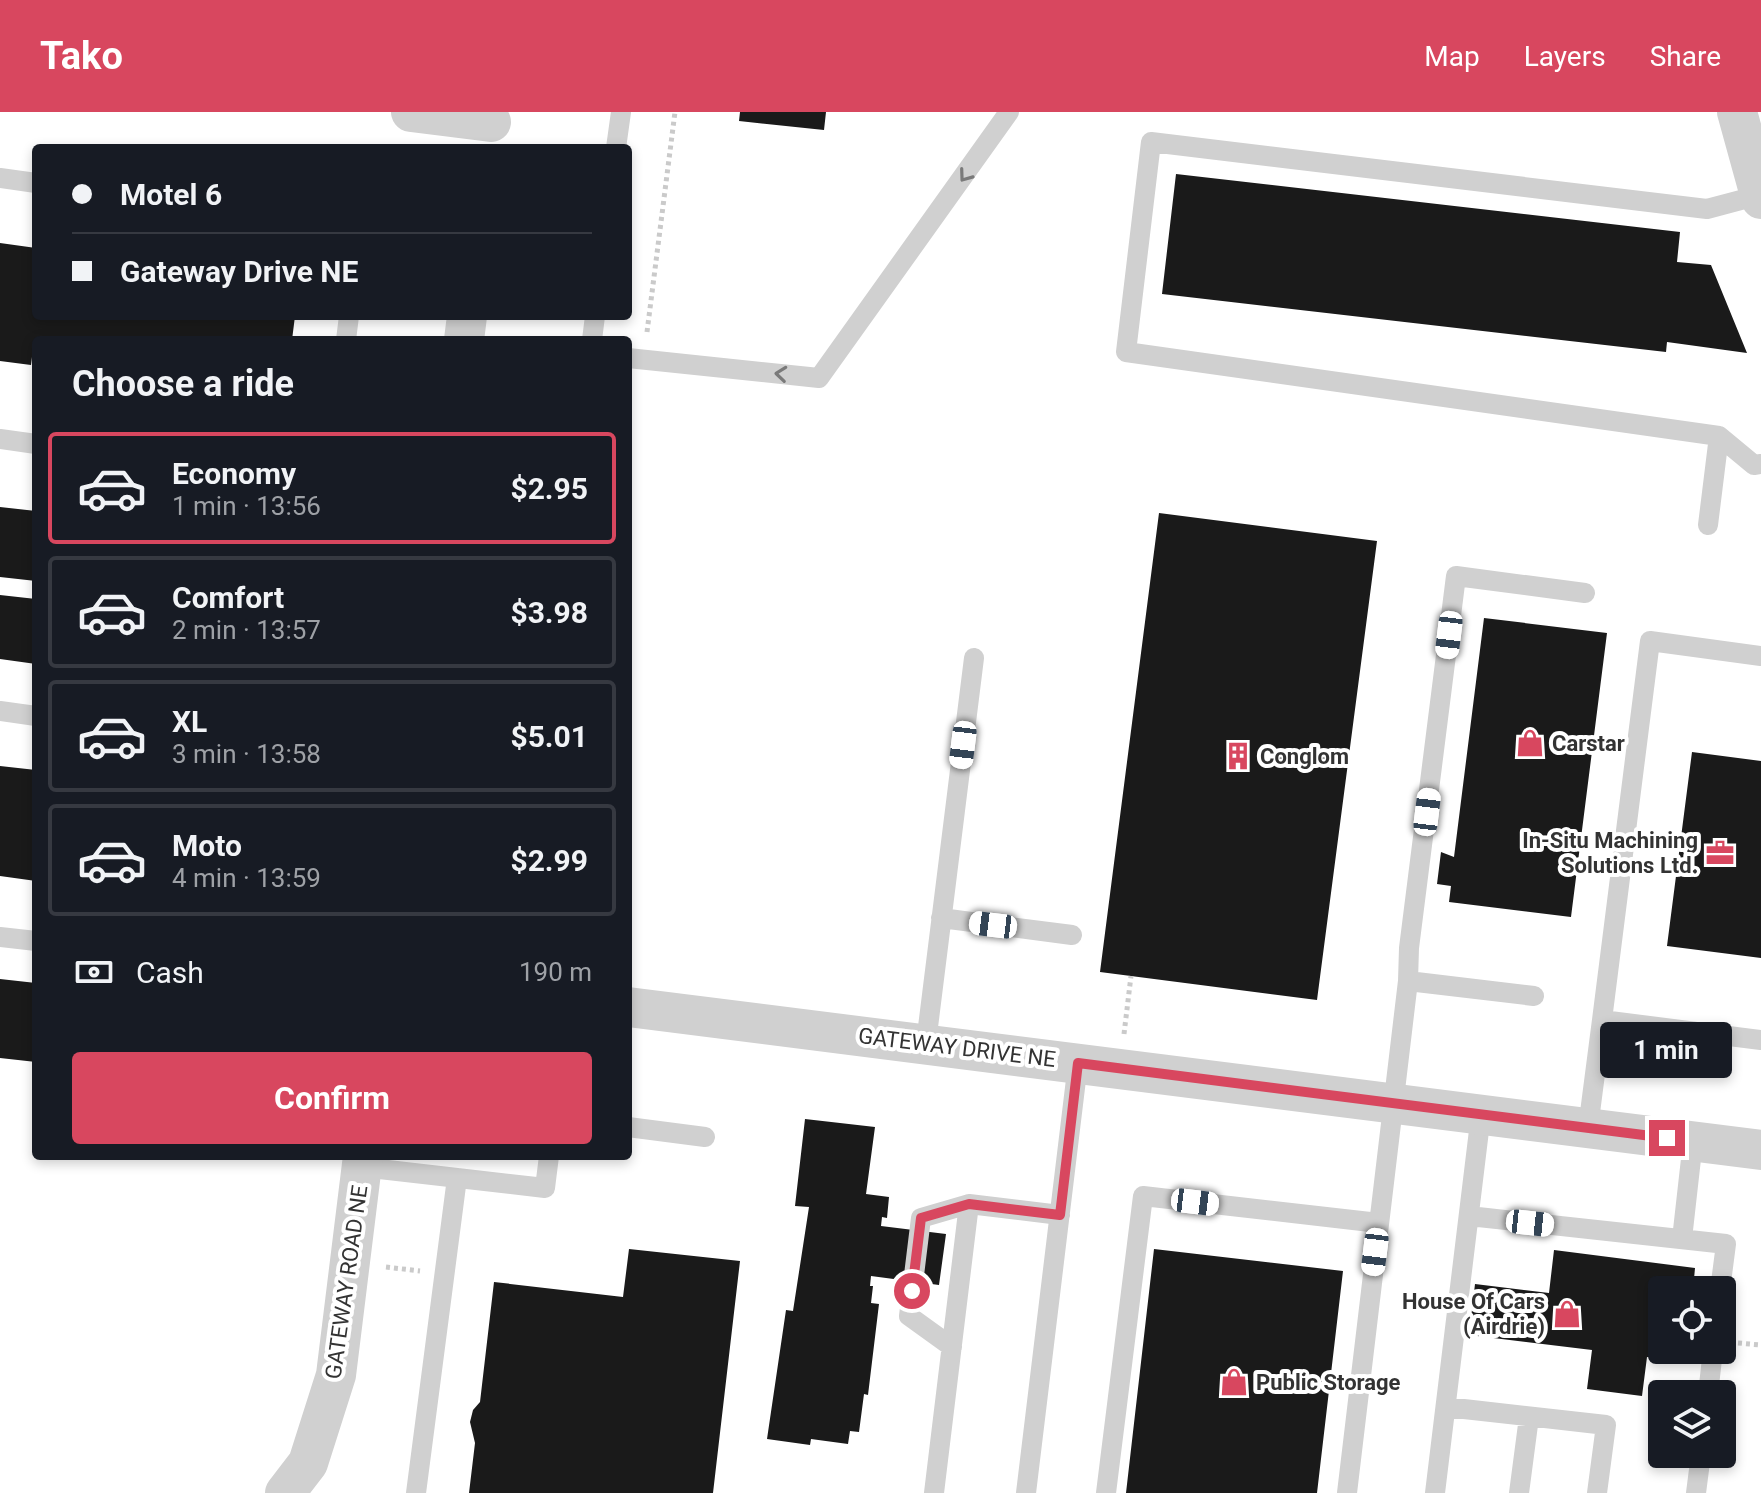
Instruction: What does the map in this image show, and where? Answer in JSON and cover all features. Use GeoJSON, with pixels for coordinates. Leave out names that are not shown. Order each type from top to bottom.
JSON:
{"type":"FeatureCollection","features":[{"type":"Feature","properties":{"kind":"street"},"geometry":{"type":"LineString","coordinates":[[411,112],[491,127]]}},
{"type":"Feature","properties":{"kind":"street"},"geometry":{"type":"LineString","coordinates":[[1737,112],[1760,197]]}},
{"type":"Feature","properties":{"kind":"street","name":"GATEWAY DRIVE NE"},"geometry":{"type":"LineString","coordinates":[[632,1007],[1761,1150]]}},
{"type":"Feature","properties":{"kind":"street","name":"GATEWAY ROAD NE"},"geometry":{"type":"LineString","coordinates":[[285,1493],[308,1463],[336,1375],[362,1162]]}},
{"type":"Feature","properties":{"kind":"lane"},"geometry":{"type":"LineString","coordinates":[[617,144],[621,112]]}},
{"type":"Feature","properties":{"kind":"lane"},"geometry":{"type":"LineString","coordinates":[[632,358],[819,378],[1009,112]]}},
{"type":"Feature","properties":{"kind":"lane"},"geometry":{"type":"LineString","coordinates":[[1760,197],[1707,209],[1151,142],[1126,352],[1719,436],[1754,465],[1761,464]]}},
{"type":"Feature","properties":{"kind":"lane"},"geometry":{"type":"LineString","coordinates":[[0,178],[32,182]]}},
{"type":"Feature","properties":{"kind":"lane"},"geometry":{"type":"LineString","coordinates":[[1708,525],[1719,436]]}},
{"type":"Feature","properties":{"kind":"lane"},"geometry":{"type":"LineString","coordinates":[[0,439],[32,443]]}},
{"type":"Feature","properties":{"kind":"lane"},"geometry":{"type":"LineString","coordinates":[[1347,1493],[1408,981],[1409,948],[1456,576],[1585,593]]}},
{"type":"Feature","properties":{"kind":"lane"},"geometry":{"type":"LineString","coordinates":[[1588,1128],[1650,641],[1761,656]]}},
{"type":"Feature","properties":{"kind":"lane"},"geometry":{"type":"LineString","coordinates":[[926,1043],[974,658]]}},
{"type":"Feature","properties":{"kind":"lane"},"geometry":{"type":"LineString","coordinates":[[0,711],[32,715]]}},
{"type":"Feature","properties":{"kind":"lane"},"geometry":{"type":"LineString","coordinates":[[941,918],[1072,935]]}},
{"type":"Feature","properties":{"kind":"lane"},"geometry":{"type":"LineString","coordinates":[[0,937],[32,941]]}},
{"type":"Feature","properties":{"kind":"lane"},"geometry":{"type":"LineString","coordinates":[[1408,981],[1534,996]]}},
{"type":"Feature","properties":{"kind":"lane"},"geometry":{"type":"LineString","coordinates":[[1602,1020],[1761,1040]]}},
{"type":"Feature","properties":{"kind":"lane"},"geometry":{"type":"LineString","coordinates":[[1026,1493],[1078,1063]]}},
{"type":"Feature","properties":{"kind":"lane"},"geometry":{"type":"LineString","coordinates":[[1435,1493],[1481,1114]]}},
{"type":"Feature","properties":{"kind":"lane"},"geometry":{"type":"LineString","coordinates":[[632,1128],[705,1137]]}},
{"type":"Feature","properties":{"kind":"lane"},"geometry":{"type":"LineString","coordinates":[[1682,1239],[1693,1141]]}},
{"type":"Feature","properties":{"kind":"lane"},"geometry":{"type":"LineString","coordinates":[[362,1162],[457,1178],[545,1188],[548,1160]]}},
{"type":"Feature","properties":{"kind":"lane"},"geometry":{"type":"LineString","coordinates":[[416,1493],[457,1178]]}},
{"type":"Feature","properties":{"kind":"lane"},"geometry":{"type":"LineString","coordinates":[[1106,1493],[1143,1196],[1379,1223]]}},
{"type":"Feature","properties":{"kind":"lane"},"geometry":{"type":"LineString","coordinates":[[952,1347],[909,1316],[921,1218],[969,1204],[1060,1215]]}},
{"type":"Feature","properties":{"kind":"lane"},"geometry":{"type":"LineString","coordinates":[[934,1493],[969,1204]]}},
{"type":"Feature","properties":{"kind":"lane"},"geometry":{"type":"LineString","coordinates":[[1469,1216],[1726,1244],[1722,1276]]}},
{"type":"Feature","properties":{"kind":"lane"},"geometry":{"type":"LineString","coordinates":[[1446,1407],[1606,1425],[1597,1493]]}},
{"type":"Feature","properties":{"kind":"lane"},"geometry":{"type":"LineString","coordinates":[[1519,1493],[1529,1417]]}},
{"type":"Feature","properties":{"kind":"lane"},"geometry":{"type":"LineString","coordinates":[[1696,1493],[1699,1468]]}},
{"type":"Feature","properties":{"kind":"path"},"geometry":{"type":"LineString","coordinates":[[647,332],[675,112]]}},
{"type":"Feature","properties":{"kind":"path"},"geometry":{"type":"LineString","coordinates":[[1120,1068],[1131,976]]}},
{"type":"Feature","properties":{"kind":"path"},"geometry":{"type":"LineString","coordinates":[[350,1263],[445,1274]]}},
{"type":"Feature","properties":{"kind":"building"},"geometry":{"type":"Polygon","coordinates":[[[740,112],[826,112],[824,130],[739,121],[740,112]]]}},
{"type":"Feature","properties":{"kind":"building"},"geometry":{"type":"Polygon","coordinates":[[[1176,174],[1680,232],[1677,262],[1711,265],[1747,353],[1667,342],[1666,352],[1162,294],[1176,174]]]}},
{"type":"Feature","properties":{"kind":"building"},"geometry":{"type":"Polygon","coordinates":[[[0,243],[32,247],[32,320],[294,320],[292,336],[32,336],[31,365],[0,361],[0,243]]]}},
{"type":"Feature","properties":{"kind":"building"},"geometry":{"type":"Polygon","coordinates":[[[0,507],[32,511],[32,581],[0,577],[0,507]]]}},
{"type":"Feature","properties":{"kind":"building","name":"Conglom"},"geometry":{"type":"Polygon","coordinates":[[[1159,513],[1377,541],[1317,1000],[1100,972],[1159,513]]]}},
{"type":"Feature","properties":{"kind":"building"},"geometry":{"type":"Polygon","coordinates":[[[0,595],[32,599],[32,663],[0,659],[0,595]]]}},
{"type":"Feature","properties":{"kind":"building","name":"Carstar"},"geometry":{"type":"Polygon","coordinates":[[[1484,618],[1607,633],[1571,917],[1449,902],[1451,886],[1437,884],[1441,852],[1454,857],[1484,618]]]}},
{"type":"Feature","properties":{"kind":"building","name":"In-Situ Machining Solutions Ltd."},"geometry":{"type":"Polygon","coordinates":[[[1692,752],[1761,761],[1761,958],[1667,946],[1692,752]]]}},
{"type":"Feature","properties":{"kind":"building"},"geometry":{"type":"Polygon","coordinates":[[[0,766],[32,770],[32,880],[0,876],[0,766]]]}},
{"type":"Feature","properties":{"kind":"building"},"geometry":{"type":"Polygon","coordinates":[[[0,979],[32,983],[32,1062],[0,1058],[0,979]]]}},
{"type":"Feature","properties":{"kind":"building"},"geometry":{"type":"Polygon","coordinates":[[[805,1119],[875,1127],[866,1194],[889,1197],[887,1218],[882,1217],[881,1226],[946,1234],[939,1285],[871,1276],[871,1303],[879,1304],[868,1395],[864,1394],[859,1432],[850,1431],[848,1444],[811,1439],[810,1445],[767,1439],[786,1310],[793,1311],[809,1207],[795,1206],[805,1119]]]}},
{"type":"Feature","properties":{"kind":"building"},"geometry":{"type":"Polygon","coordinates":[[[629,1249],[740,1261],[713,1493],[469,1493],[475,1443],[470,1422],[473,1410],[480,1402],[494,1282],[623,1297],[629,1249]]]}},
{"type":"Feature","properties":{"kind":"building","name":"Public Storage"},"geometry":{"type":"Polygon","coordinates":[[[1154,1249],[1343,1271],[1317,1493],[1126,1493],[1154,1249]]]}},
{"type":"Feature","properties":{"kind":"building","name":"House Of Cars (Airdrie)"},"geometry":{"type":"Polygon","coordinates":[[[1554,1250],[1695,1268],[1694,1276],[1648,1276],[1648,1357],[1642,1396],[1587,1389],[1592,1350],[1469,1335],[1475,1284],[1549,1293],[1554,1250]]]}},
{"type":"Feature","properties":{"kind":"place","name":"Carstar"},"geometry":{"type":"Point","coordinates":[1530,743]}},
{"type":"Feature","properties":{"kind":"place","name":"Conglom"},"geometry":{"type":"Point","coordinates":[1238,756]}},
{"type":"Feature","properties":{"kind":"place","name":"In-Situ Machining Solutions Ltd."},"geometry":{"type":"Point","coordinates":[1720,853]}},
{"type":"Feature","properties":{"kind":"place","name":"House Of Cars (Airdrie)"},"geometry":{"type":"Point","coordinates":[1567,1314]}},
{"type":"Feature","properties":{"kind":"place","name":"Public Storage"},"geometry":{"type":"Point","coordinates":[1234,1382]}},
{"type":"Feature","properties":{"kind":"route"},"geometry":{"type":"LineString","coordinates":[[912,1291],[921,1218],[969,1204],[1060,1215],[1078,1063],[1667,1138]]}}]}
